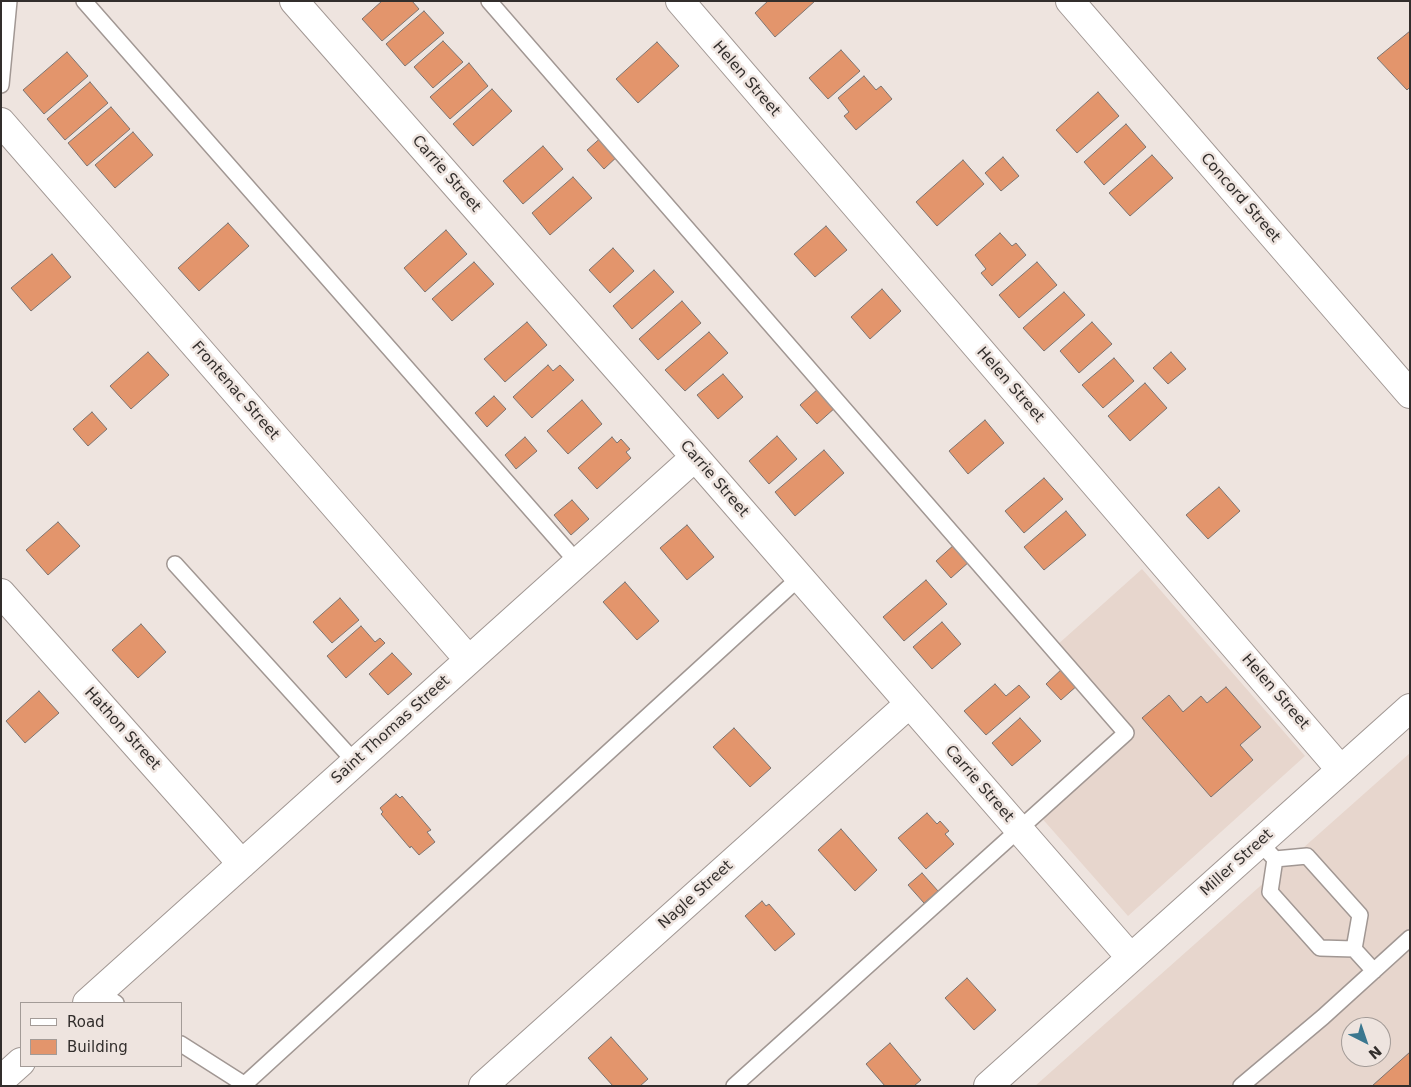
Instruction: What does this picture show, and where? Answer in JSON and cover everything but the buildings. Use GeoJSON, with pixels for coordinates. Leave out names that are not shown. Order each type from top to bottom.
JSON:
{"type":"FeatureCollection","features":[{"type":"Feature","properties":{"kind":"street","name":"Carrie Street"},"geometry":{"type":"LineString","coordinates":[[294,1],[695,457],[1130,958]]}},
{"type":"Feature","properties":{"kind":"street","name":"Helen Street"},"geometry":{"type":"LineString","coordinates":[[680,1],[1341,770]]}},
{"type":"Feature","properties":{"kind":"street","name":"Concord Street"},"geometry":{"type":"LineString","coordinates":[[1070,1],[1410,394]]}},
{"type":"Feature","properties":{"kind":"street","name":"Frontenac Street"},"geometry":{"type":"LineString","coordinates":[[1,122],[469,660]]}},
{"type":"Feature","properties":{"kind":"street","name":"Saint Thomas Street"},"geometry":{"type":"LineString","coordinates":[[100,1000],[242,864],[695,457]]}},
{"type":"Feature","properties":{"kind":"street","name":"Hathon Street"},"geometry":{"type":"LineString","coordinates":[[1,593],[242,864]]}},
{"type":"Feature","properties":{"kind":"street","name":"Nagle Street"},"geometry":{"type":"LineString","coordinates":[[483,1086],[909,704]]}},
{"type":"Feature","properties":{"kind":"street","name":"Miller Street"},"geometry":{"type":"LineString","coordinates":[[988,1086],[1130,958],[1268,851],[1341,770],[1410,708]]}},
{"type":"Feature","properties":{"kind":"street"},"geometry":{"type":"LineString","coordinates":[[1,1080],[20,1063]]}},
{"type":"Feature","properties":{"kind":"lane"},"geometry":{"type":"LineString","coordinates":[[1,85],[9,1]]}},
{"type":"Feature","properties":{"kind":"lane"},"geometry":{"type":"LineString","coordinates":[[84,1],[578,563]]}},
{"type":"Feature","properties":{"kind":"lane"},"geometry":{"type":"LineString","coordinates":[[489,1],[1126,733],[734,1086]]}},
{"type":"Feature","properties":{"kind":"lane"},"geometry":{"type":"LineString","coordinates":[[175,564],[356,762]]}},
{"type":"Feature","properties":{"kind":"lane"},"geometry":{"type":"LineString","coordinates":[[182,1045],[246,1085],[800,578]]}},
{"type":"Feature","properties":{"kind":"lane"},"geometry":{"type":"LineString","coordinates":[[1354,949],[1360,915],[1307,856],[1268,851],[1270,892],[1320,948],[1354,949],[1374,971]]}},
{"type":"Feature","properties":{"kind":"lane"},"geometry":{"type":"LineString","coordinates":[[1241,1086],[1323,1017],[1410,938]]}},
{"type":"Feature","properties":{"kind":"shaded area"},"geometry":{"type":"Polygon","coordinates":[[[1142,569],[1305,756],[1128,916],[1032,807],[1126,726],[1056,646],[1142,569]]]}},
{"type":"Feature","properties":{"kind":"shaded area"},"geometry":{"type":"Polygon","coordinates":[[[1410,753],[1410,1086],[1035,1086],[1410,753]]]}}]}
